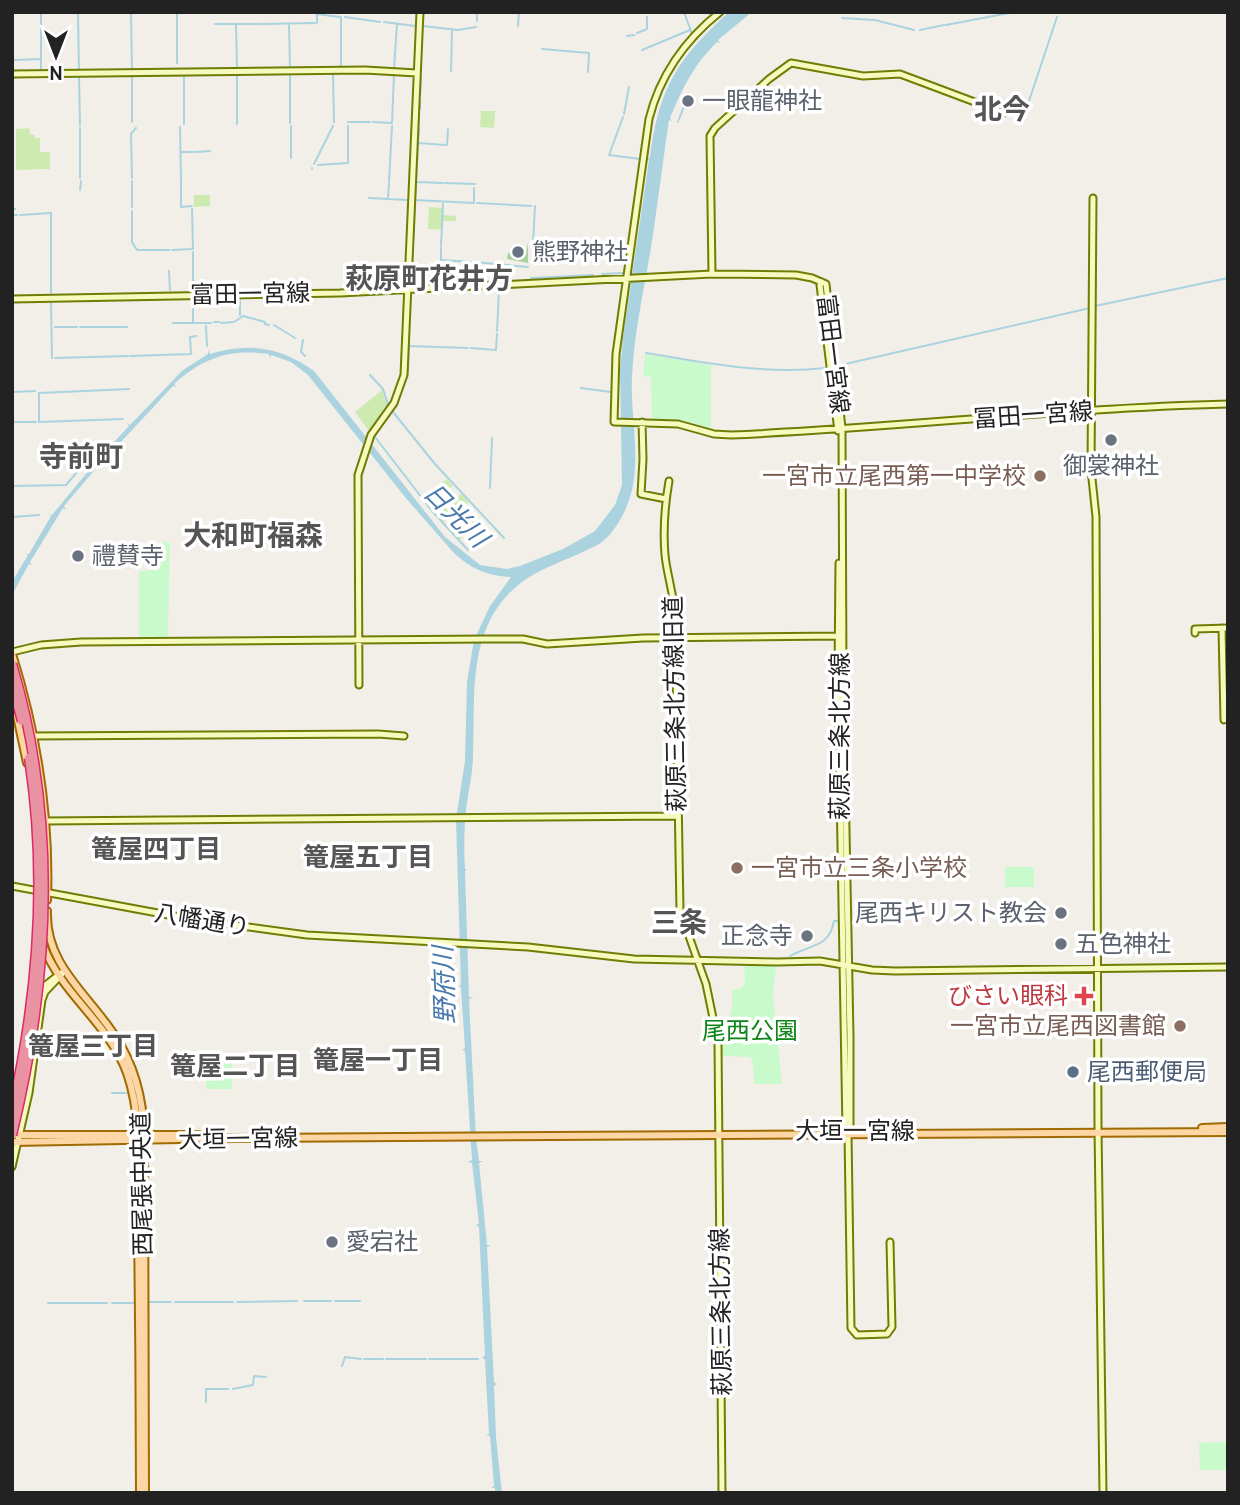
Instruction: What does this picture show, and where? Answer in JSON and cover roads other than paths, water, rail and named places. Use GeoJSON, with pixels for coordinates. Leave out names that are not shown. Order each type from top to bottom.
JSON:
{"type":"FeatureCollection","features":[{"type":"Feature","properties":{"kind":"highway"},"geometry":{"type":"LineString","coordinates":[[12,664],[35,759],[44,873],[43,936],[36,1004],[15,1139]]}},
{"type":"Feature","properties":{"kind":"highway"},"geometry":{"type":"LineString","coordinates":[[12,684],[31,769],[39,873],[33,978],[25,1042],[12,1110]]}},
{"type":"Feature","properties":{"kind":"main road","name":"西尾張中央道"},"geometry":{"type":"LineString","coordinates":[[12,653],[34,736],[46,821],[48,935],[60,975]]}},
{"type":"Feature","properties":{"kind":"main road","name":"西尾張中央道"},"geometry":{"type":"LineString","coordinates":[[12,696],[22,736],[34,821],[40,934],[46,952],[60,975],[108,1025],[124,1050],[139,1091],[143,1493]]}},
{"type":"Feature","properties":{"kind":"main road","name":"大垣一宮線"},"geometry":{"type":"LineString","coordinates":[[15,1139],[1228,1130]]}},
{"type":"Feature","properties":{"kind":"street"},"geometry":{"type":"LineString","coordinates":[[359,685],[358,490],[363,453],[371,435],[392,407],[402,383],[420,12]]}},
{"type":"Feature","properties":{"kind":"street"},"geometry":{"type":"LineString","coordinates":[[666,499],[641,494],[642,422],[614,422],[614,373],[652,106],[672,63],[720,12]]}},
{"type":"Feature","properties":{"kind":"street"},"geometry":{"type":"LineString","coordinates":[[712,274],[710,136],[715,128],[769,79],[791,63],[863,76],[900,74],[1004,113]]}},
{"type":"Feature","properties":{"kind":"street"},"geometry":{"type":"LineString","coordinates":[[12,74],[365,70],[417,73]]}},
{"type":"Feature","properties":{"kind":"street"},"geometry":{"type":"LineString","coordinates":[[1093,198],[1091,469],[1096,526],[1098,1130],[1103,1493]]}},
{"type":"Feature","properties":{"kind":"street","name":"富田一宮線"},"geometry":{"type":"LineString","coordinates":[[12,299],[408,290],[712,274],[796,275],[826,285],[840,428]]}},
{"type":"Feature","properties":{"kind":"street","name":"冨田一宮線"},"geometry":{"type":"LineString","coordinates":[[642,422],[682,425],[714,434],[840,428],[1157,405],[1228,404]]}},
{"type":"Feature","properties":{"kind":"street","name":"萩原三条北方線"},"geometry":{"type":"LineString","coordinates":[[840,428],[851,1328],[857,1335],[887,1334],[892,1327],[890,1242]]}},
{"type":"Feature","properties":{"kind":"street","name":"萩原三条北方線旧道"},"geometry":{"type":"LineString","coordinates":[[669,481],[665,556],[674,596],[676,638],[680,911],[699,959],[718,1042],[719,1133]]}},
{"type":"Feature","properties":{"kind":"street"},"geometry":{"type":"LineString","coordinates":[[1195,633],[1195,629],[1225,628],[1224,720]]}},
{"type":"Feature","properties":{"kind":"street"},"geometry":{"type":"LineString","coordinates":[[12,653],[68,642],[523,639],[547,644],[676,638],[841,636]]}},
{"type":"Feature","properties":{"kind":"street"},"geometry":{"type":"LineString","coordinates":[[22,736],[404,736]]}},
{"type":"Feature","properties":{"kind":"street"},"geometry":{"type":"LineString","coordinates":[[34,821],[678,816]]}},
{"type":"Feature","properties":{"kind":"street","name":"八幡通り"},"geometry":{"type":"LineString","coordinates":[[12,886],[285,933],[559,950],[634,959],[820,961],[895,971],[1228,967]]}},
{"type":"Feature","properties":{"kind":"street"},"geometry":{"type":"LineString","coordinates":[[12,1167],[15,1139],[29,1093],[42,1000],[45,992],[60,975]]}},
{"type":"Feature","properties":{"kind":"street","name":"萩原三条北方線"},"geometry":{"type":"LineString","coordinates":[[719,1133],[722,1493]]}},
{"type":"Feature","properties":{"kind":"water"},"geometry":{"type":"Polygon","coordinates":[[[729,12],[752,12],[718,40],[720,43],[717,42],[702,59],[679,97],[670,118],[672,121],[669,120],[635,343],[632,393],[635,472],[626,508],[606,539],[532,575],[500,604],[481,644],[477,666],[473,759],[464,852],[467,870],[469,997],[473,997],[469,999],[476,1139],[479,1161],[483,1161],[479,1163],[487,1245],[491,1245],[487,1247],[494,1382],[497,1384],[494,1386],[496,1437],[502,1493],[495,1493],[495,1488],[491,1488],[494,1486],[490,1436],[486,1435],[489,1434],[485,1360],[482,1357],[485,1356],[479,1227],[476,1225],[479,1224],[472,1163],[468,1162],[472,1160],[465,1051],[462,1050],[465,1048],[459,985],[456,819],[465,761],[467,682],[474,640],[490,606],[511,577],[480,571],[453,552],[405,497],[308,375],[291,362],[271,355],[270,358],[269,354],[242,353],[207,361],[174,384],[176,387],[173,386],[106,458],[108,461],[104,459],[64,506],[66,510],[63,508],[12,595],[12,582],[28,555],[26,554],[29,554],[51,516],[49,514],[52,515],[99,458],[97,455],[101,456],[129,426],[127,423],[130,425],[183,370],[208,354],[208,350],[210,354],[238,348],[264,349],[289,357],[314,371],[445,537],[480,565],[507,569],[520,566],[563,549],[595,531],[615,505],[622,485],[620,371],[649,160],[646,158],[650,158],[659,112],[673,76],[696,45],[729,12]]]}},
{"type":"Feature","properties":{"kind":"waterway"},"geometry":{"type":"LineString","coordinates":[[15,60],[41,59],[41,12]]}},
{"type":"Feature","properties":{"kind":"waterway"},"geometry":{"type":"LineString","coordinates":[[78,12],[79,71]]}},
{"type":"Feature","properties":{"kind":"waterway"},"geometry":{"type":"LineString","coordinates":[[131,12],[132,71]]}},
{"type":"Feature","properties":{"kind":"waterway"},"geometry":{"type":"LineString","coordinates":[[177,12],[177,63]]}},
{"type":"Feature","properties":{"kind":"waterway"},"geometry":{"type":"LineString","coordinates":[[518,26],[519,12]]}},
{"type":"Feature","properties":{"kind":"waterway"},"geometry":{"type":"LineString","coordinates":[[684,12],[692,34]]}},
{"type":"Feature","properties":{"kind":"waterway"},"geometry":{"type":"LineString","coordinates":[[946,25],[1009,13]]}},
{"type":"Feature","properties":{"kind":"waterway"},"geometry":{"type":"LineString","coordinates":[[317,23],[317,14],[340,17]]}},
{"type":"Feature","properties":{"kind":"waterway"},"geometry":{"type":"LineString","coordinates":[[477,15],[477,21]]}},
{"type":"Feature","properties":{"kind":"waterway"},"geometry":{"type":"LineString","coordinates":[[341,17],[341,68]]}},
{"type":"Feature","properties":{"kind":"waterway"},"geometry":{"type":"LineString","coordinates":[[345,17],[380,22]]}},
{"type":"Feature","properties":{"kind":"waterway"},"geometry":{"type":"LineString","coordinates":[[637,33],[647,29],[647,17]]}},
{"type":"Feature","properties":{"kind":"waterway"},"geometry":{"type":"LineString","coordinates":[[1025,113],[1057,17]]}},
{"type":"Feature","properties":{"kind":"waterway"},"geometry":{"type":"LineString","coordinates":[[842,18],[874,20]]}},
{"type":"Feature","properties":{"kind":"waterway"},"geometry":{"type":"LineString","coordinates":[[875,20],[914,30]]}},
{"type":"Feature","properties":{"kind":"waterway"},"geometry":{"type":"LineString","coordinates":[[384,22],[415,26]]}},
{"type":"Feature","properties":{"kind":"waterway"},"geometry":{"type":"LineString","coordinates":[[264,24],[315,23]]}},
{"type":"Feature","properties":{"kind":"waterway"},"geometry":{"type":"LineString","coordinates":[[215,24],[262,24]]}},
{"type":"Feature","properties":{"kind":"waterway"},"geometry":{"type":"LineString","coordinates":[[394,69],[397,24]]}},
{"type":"Feature","properties":{"kind":"waterway"},"geometry":{"type":"LineString","coordinates":[[236,25],[237,68]]}},
{"type":"Feature","properties":{"kind":"waterway"},"geometry":{"type":"LineString","coordinates":[[289,25],[290,68]]}},
{"type":"Feature","properties":{"kind":"waterway"},"geometry":{"type":"LineString","coordinates":[[920,30],[944,25]]}},
{"type":"Feature","properties":{"kind":"waterway"},"geometry":{"type":"LineString","coordinates":[[423,26],[458,30],[476,27]]}},
{"type":"Feature","properties":{"kind":"waterway"},"geometry":{"type":"LineString","coordinates":[[451,71],[452,30]]}},
{"type":"Feature","properties":{"kind":"waterway"},"geometry":{"type":"LineString","coordinates":[[642,50],[690,30]]}},
{"type":"Feature","properties":{"kind":"waterway"},"geometry":{"type":"LineString","coordinates":[[627,36],[634,35]]}},
{"type":"Feature","properties":{"kind":"waterway"},"geometry":{"type":"LineString","coordinates":[[542,49],[589,53],[588,72]]}},
{"type":"Feature","properties":{"kind":"waterway"},"geometry":{"type":"LineString","coordinates":[[41,59],[41,70]]}},
{"type":"Feature","properties":{"kind":"waterway"},"geometry":{"type":"LineString","coordinates":[[333,73],[334,122]]}},
{"type":"Feature","properties":{"kind":"waterway"},"geometry":{"type":"LineString","coordinates":[[290,74],[290,123]]}},
{"type":"Feature","properties":{"kind":"waterway"},"geometry":{"type":"LineString","coordinates":[[373,122],[392,123],[394,74]]}},
{"type":"Feature","properties":{"kind":"waterway"},"geometry":{"type":"LineString","coordinates":[[184,75],[184,124]]}},
{"type":"Feature","properties":{"kind":"waterway"},"geometry":{"type":"LineString","coordinates":[[237,75],[237,124]]}},
{"type":"Feature","properties":{"kind":"waterway"},"geometry":{"type":"LineString","coordinates":[[132,76],[132,122]]}},
{"type":"Feature","properties":{"kind":"waterway"},"geometry":{"type":"LineString","coordinates":[[420,97],[421,76]]}},
{"type":"Feature","properties":{"kind":"waterway"},"geometry":{"type":"LineString","coordinates":[[79,77],[80,125]]}},
{"type":"Feature","properties":{"kind":"waterway"},"geometry":{"type":"LineString","coordinates":[[624,114],[629,87]]}},
{"type":"Feature","properties":{"kind":"waterway"},"geometry":{"type":"LineString","coordinates":[[420,100],[420,109]]}},
{"type":"Feature","properties":{"kind":"waterway"},"geometry":{"type":"LineString","coordinates":[[679,119],[686,101]]}},
{"type":"Feature","properties":{"kind":"waterway"},"geometry":{"type":"LineString","coordinates":[[419,113],[419,124]]}},
{"type":"Feature","properties":{"kind":"waterway"},"geometry":{"type":"LineString","coordinates":[[623,117],[609,155],[640,159]]}},
{"type":"Feature","properties":{"kind":"waterway"},"geometry":{"type":"LineString","coordinates":[[348,122],[370,122]]}},
{"type":"Feature","properties":{"kind":"waterway"},"geometry":{"type":"LineString","coordinates":[[291,126],[291,158]]}},
{"type":"Feature","properties":{"kind":"waterway"},"geometry":{"type":"LineString","coordinates":[[314,164],[333,126]]}},
{"type":"Feature","properties":{"kind":"waterway"},"geometry":{"type":"LineString","coordinates":[[318,165],[348,163],[348,126]]}},
{"type":"Feature","properties":{"kind":"waterway"},"geometry":{"type":"LineString","coordinates":[[389,182],[392,126]]}},
{"type":"Feature","properties":{"kind":"waterway"},"geometry":{"type":"LineString","coordinates":[[180,127],[181,178]]}},
{"type":"Feature","properties":{"kind":"waterway"},"geometry":{"type":"LineString","coordinates":[[80,128],[80,178]]}},
{"type":"Feature","properties":{"kind":"waterway"},"geometry":{"type":"LineString","coordinates":[[132,178],[131,134],[136,128]]}},
{"type":"Feature","properties":{"kind":"waterway"},"geometry":{"type":"LineString","coordinates":[[416,182],[419,128]]}},
{"type":"Feature","properties":{"kind":"waterway"},"geometry":{"type":"LineString","coordinates":[[447,145],[448,129]]}},
{"type":"Feature","properties":{"kind":"waterway"},"geometry":{"type":"LineString","coordinates":[[419,143],[445,145]]}},
{"type":"Feature","properties":{"kind":"waterway"},"geometry":{"type":"LineString","coordinates":[[196,152],[210,151]]}},
{"type":"Feature","properties":{"kind":"waterway"},"geometry":{"type":"LineString","coordinates":[[181,152],[194,152]]}},
{"type":"Feature","properties":{"kind":"waterway"},"geometry":{"type":"LineString","coordinates":[[181,180],[181,207],[192,206]]}},
{"type":"Feature","properties":{"kind":"waterway"},"geometry":{"type":"LineString","coordinates":[[80,190],[81,181]]}},
{"type":"Feature","properties":{"kind":"waterway"},"geometry":{"type":"LineString","coordinates":[[132,181],[132,207]]}},
{"type":"Feature","properties":{"kind":"waterway"},"geometry":{"type":"LineString","coordinates":[[417,182],[443,183]]}},
{"type":"Feature","properties":{"kind":"waterway"},"geometry":{"type":"LineString","coordinates":[[445,183],[475,184]]}},
{"type":"Feature","properties":{"kind":"waterway"},"geometry":{"type":"LineString","coordinates":[[388,198],[389,184]]}},
{"type":"Feature","properties":{"kind":"waterway"},"geometry":{"type":"LineString","coordinates":[[416,186],[415,200],[474,203]]}},
{"type":"Feature","properties":{"kind":"waterway"},"geometry":{"type":"LineString","coordinates":[[474,188],[474,202]]}},
{"type":"Feature","properties":{"kind":"waterway"},"geometry":{"type":"LineString","coordinates":[[369,198],[408,200]]}},
{"type":"Feature","properties":{"kind":"waterway"},"geometry":{"type":"LineString","coordinates":[[477,203],[531,206]]}},
{"type":"Feature","properties":{"kind":"waterway"},"geometry":{"type":"LineString","coordinates":[[413,242],[415,204]]}},
{"type":"Feature","properties":{"kind":"waterway"},"geometry":{"type":"LineString","coordinates":[[441,246],[443,204]]}},
{"type":"Feature","properties":{"kind":"waterway"},"geometry":{"type":"LineString","coordinates":[[533,244],[535,206]]}},
{"type":"Feature","properties":{"kind":"waterway"},"geometry":{"type":"LineString","coordinates":[[172,250],[193,249],[192,209]]}},
{"type":"Feature","properties":{"kind":"waterway"},"geometry":{"type":"LineString","coordinates":[[132,211],[132,242],[137,250],[169,250]]}},
{"type":"Feature","properties":{"kind":"waterway"},"geometry":{"type":"LineString","coordinates":[[20,215],[51,213],[51,293]]}},
{"type":"Feature","properties":{"kind":"waterway"},"geometry":{"type":"LineString","coordinates":[[12,215],[17,215]]}},
{"type":"Feature","properties":{"kind":"waterway"},"geometry":{"type":"LineString","coordinates":[[441,248],[441,260],[472,262]]}},
{"type":"Feature","properties":{"kind":"waterway"},"geometry":{"type":"LineString","coordinates":[[193,252],[193,290]]}},
{"type":"Feature","properties":{"kind":"waterway"},"geometry":{"type":"LineString","coordinates":[[474,262],[528,267]]}},
{"type":"Feature","properties":{"kind":"waterway"},"geometry":{"type":"LineString","coordinates":[[499,280],[500,264]]}},
{"type":"Feature","properties":{"kind":"waterway"},"geometry":{"type":"LineString","coordinates":[[169,271],[170,290]]}},
{"type":"Feature","properties":{"kind":"waterway"},"geometry":{"type":"LineString","coordinates":[[602,274],[623,273]]}},
{"type":"Feature","properties":{"kind":"waterway"},"geometry":{"type":"LineString","coordinates":[[531,278],[593,275]]}},
{"type":"Feature","properties":{"kind":"waterway"},"geometry":{"type":"LineString","coordinates":[[1095,306],[1228,278]]}},
{"type":"Feature","properties":{"kind":"waterway"},"geometry":{"type":"LineString","coordinates":[[497,331],[499,289]]}},
{"type":"Feature","properties":{"kind":"waterway"},"geometry":{"type":"LineString","coordinates":[[193,299],[193,322]]}},
{"type":"Feature","properties":{"kind":"waterway"},"geometry":{"type":"LineString","coordinates":[[240,299],[240,315]]}},
{"type":"Feature","properties":{"kind":"waterway"},"geometry":{"type":"LineString","coordinates":[[51,302],[52,358]]}},
{"type":"Feature","properties":{"kind":"waterway"},"geometry":{"type":"LineString","coordinates":[[841,365],[1090,308]]}},
{"type":"Feature","properties":{"kind":"waterway"},"geometry":{"type":"LineString","coordinates":[[221,323],[234,322],[243,316],[269,325]]}},
{"type":"Feature","properties":{"kind":"waterway"},"geometry":{"type":"LineString","coordinates":[[214,322],[219,322]]}},
{"type":"Feature","properties":{"kind":"waterway"},"geometry":{"type":"LineString","coordinates":[[173,323],[211,323]]}},
{"type":"Feature","properties":{"kind":"waterway"},"geometry":{"type":"LineString","coordinates":[[274,325],[295,338]]}},
{"type":"Feature","properties":{"kind":"waterway"},"geometry":{"type":"LineString","coordinates":[[206,326],[207,346]]}},
{"type":"Feature","properties":{"kind":"waterway"},"geometry":{"type":"LineString","coordinates":[[55,327],[77,327]]}},
{"type":"Feature","properties":{"kind":"waterway"},"geometry":{"type":"LineString","coordinates":[[80,327],[127,327]]}},
{"type":"Feature","properties":{"kind":"waterway"},"geometry":{"type":"LineString","coordinates":[[471,348],[496,350],[497,334]]}},
{"type":"Feature","properties":{"kind":"waterway"},"geometry":{"type":"LineString","coordinates":[[130,356],[191,354],[190,337],[196,336]]}},
{"type":"Feature","properties":{"kind":"waterway"},"geometry":{"type":"LineString","coordinates":[[408,372],[409,336]]}},
{"type":"Feature","properties":{"kind":"waterway"},"geometry":{"type":"LineString","coordinates":[[303,340],[301,352],[305,356]]}},
{"type":"Feature","properties":{"kind":"waterway"},"geometry":{"type":"LineString","coordinates":[[409,346],[468,348]]}},
{"type":"Feature","properties":{"kind":"waterway"},"geometry":{"type":"LineString","coordinates":[[646,353],[758,369],[825,368]]}},
{"type":"Feature","properties":{"kind":"waterway"},"geometry":{"type":"LineString","coordinates":[[55,358],[128,356]]}},
{"type":"Feature","properties":{"kind":"waterway"},"geometry":{"type":"LineString","coordinates":[[370,375],[383,389],[388,404]]}},
{"type":"Feature","properties":{"kind":"waterway"},"geometry":{"type":"LineString","coordinates":[[581,388],[611,392]]}},
{"type":"Feature","properties":{"kind":"waterway"},"geometry":{"type":"LineString","coordinates":[[123,419],[39,422],[39,393],[129,389]]}},
{"type":"Feature","properties":{"kind":"waterway"},"geometry":{"type":"LineString","coordinates":[[12,392],[35,391]]}},
{"type":"Feature","properties":{"kind":"waterway","name":"日光川"},"geometry":{"type":"LineString","coordinates":[[393,412],[435,464],[504,538]]}},
{"type":"Feature","properties":{"kind":"waterway"},"geometry":{"type":"LineString","coordinates":[[12,422],[36,422]]}},
{"type":"Feature","properties":{"kind":"waterway","name":"日光川"},"geometry":{"type":"LineString","coordinates":[[375,437],[432,511],[468,550]]}},
{"type":"Feature","properties":{"kind":"waterway"},"geometry":{"type":"LineString","coordinates":[[490,488],[492,438]]}},
{"type":"Feature","properties":{"kind":"waterway"},"geometry":{"type":"LineString","coordinates":[[12,486],[66,485],[93,453]]}},
{"type":"Feature","properties":{"kind":"waterway"},"geometry":{"type":"LineString","coordinates":[[12,517],[39,515]]}},
{"type":"Feature","properties":{"kind":"waterway"},"geometry":{"type":"LineString","coordinates":[[790,956],[823,941],[832,930],[834,921],[838,921]]}},
{"type":"Feature","properties":{"kind":"waterway"},"geometry":{"type":"LineString","coordinates":[[112,1093],[126,1093]]}},
{"type":"Feature","properties":{"kind":"waterway"},"geometry":{"type":"LineString","coordinates":[[237,1302],[297,1301]]}},
{"type":"Feature","properties":{"kind":"waterway"},"geometry":{"type":"LineString","coordinates":[[304,1301],[331,1301]]}},
{"type":"Feature","properties":{"kind":"waterway"},"geometry":{"type":"LineString","coordinates":[[335,1301],[360,1301]]}},
{"type":"Feature","properties":{"kind":"waterway"},"geometry":{"type":"LineString","coordinates":[[149,1302],[171,1302]]}},
{"type":"Feature","properties":{"kind":"waterway"},"geometry":{"type":"LineString","coordinates":[[175,1302],[233,1302]]}},
{"type":"Feature","properties":{"kind":"waterway"},"geometry":{"type":"LineString","coordinates":[[48,1303],[107,1303]]}},
{"type":"Feature","properties":{"kind":"waterway"},"geometry":{"type":"LineString","coordinates":[[112,1303],[134,1303]]}},
{"type":"Feature","properties":{"kind":"waterway"},"geometry":{"type":"LineString","coordinates":[[342,1366],[345,1357],[361,1359]]}},
{"type":"Feature","properties":{"kind":"waterway"},"geometry":{"type":"LineString","coordinates":[[364,1359],[383,1359]]}},
{"type":"Feature","properties":{"kind":"waterway"},"geometry":{"type":"LineString","coordinates":[[386,1359],[426,1359]]}},
{"type":"Feature","properties":{"kind":"waterway"},"geometry":{"type":"LineString","coordinates":[[429,1359],[478,1359]]}},
{"type":"Feature","properties":{"kind":"waterway"},"geometry":{"type":"LineString","coordinates":[[233,1389],[253,1385],[254,1376],[266,1377]]}},
{"type":"Feature","properties":{"kind":"waterway"},"geometry":{"type":"LineString","coordinates":[[206,1402],[206,1389],[228,1389]]}},
{"type":"Feature","properties":{"kind":"place","name":"一眼龍神社"},"geometry":{"type":"Point","coordinates":[688,101]}},
{"type":"Feature","properties":{"kind":"place","name":"熊野神社"},"geometry":{"type":"Point","coordinates":[518,252]}},
{"type":"Feature","properties":{"kind":"place","name":"御裳神社"},"geometry":{"type":"Point","coordinates":[1111,440]}},
{"type":"Feature","properties":{"kind":"place","name":"一宮市立尾西第一中学校"},"geometry":{"type":"Point","coordinates":[1040,476]}},
{"type":"Feature","properties":{"kind":"place","name":"禮賛寺"},"geometry":{"type":"Point","coordinates":[78,556]}},
{"type":"Feature","properties":{"kind":"place","name":"一宮市立三条小学校"},"geometry":{"type":"Point","coordinates":[737,868]}},
{"type":"Feature","properties":{"kind":"place","name":"尾西キリスト教会"},"geometry":{"type":"Point","coordinates":[1061,913]}},
{"type":"Feature","properties":{"kind":"place","name":"正念寺"},"geometry":{"type":"Point","coordinates":[807,936]}},
{"type":"Feature","properties":{"kind":"place","name":"五色神社"},"geometry":{"type":"Point","coordinates":[1061,944]}},
{"type":"Feature","properties":{"kind":"place","name":"びさい眼科"},"geometry":{"type":"Point","coordinates":[1084,996]}},
{"type":"Feature","properties":{"kind":"place","name":"一宮市立尾西図書館"},"geometry":{"type":"Point","coordinates":[1180,1026]}},
{"type":"Feature","properties":{"kind":"place","name":"尾西郵便局"},"geometry":{"type":"Point","coordinates":[1073,1072]}},
{"type":"Feature","properties":{"kind":"place","name":"愛宕社"},"geometry":{"type":"Point","coordinates":[332,1242]}},
{"type":"Feature","properties":{"kind":"district","name":"北今"},"geometry":{"type":"Point","coordinates":[1002,109]}},
{"type":"Feature","properties":{"kind":"district","name":"萩原町花井方"},"geometry":{"type":"Point","coordinates":[429,278]}},
{"type":"Feature","properties":{"kind":"district","name":"寺前町"},"geometry":{"type":"Point","coordinates":[81,456]}},
{"type":"Feature","properties":{"kind":"district","name":"大和町福森"},"geometry":{"type":"Point","coordinates":[253,535]}},
{"type":"Feature","properties":{"kind":"district","name":"篭屋四丁目"},"geometry":{"type":"Point","coordinates":[156,849]}},
{"type":"Feature","properties":{"kind":"district","name":"篭屋五丁目"},"geometry":{"type":"Point","coordinates":[368,857]}},
{"type":"Feature","properties":{"kind":"district","name":"三条"},"geometry":{"type":"Point","coordinates":[679,922]}},
{"type":"Feature","properties":{"kind":"district","name":"篭屋三丁目"},"geometry":{"type":"Point","coordinates":[93,1046]}},
{"type":"Feature","properties":{"kind":"district","name":"篭屋一丁目"},"geometry":{"type":"Point","coordinates":[378,1060]}},
{"type":"Feature","properties":{"kind":"district","name":"篭屋二丁目"},"geometry":{"type":"Point","coordinates":[235,1066]}},
{"type":"Feature","properties":{"kind":"water label","name":"野府川"},"geometry":{"type":"Point","coordinates":[444,985]}},
{"type":"Feature","properties":{"kind":"park label","name":"尾西公園"},"geometry":{"type":"Point","coordinates":[750,1031]}}]}
